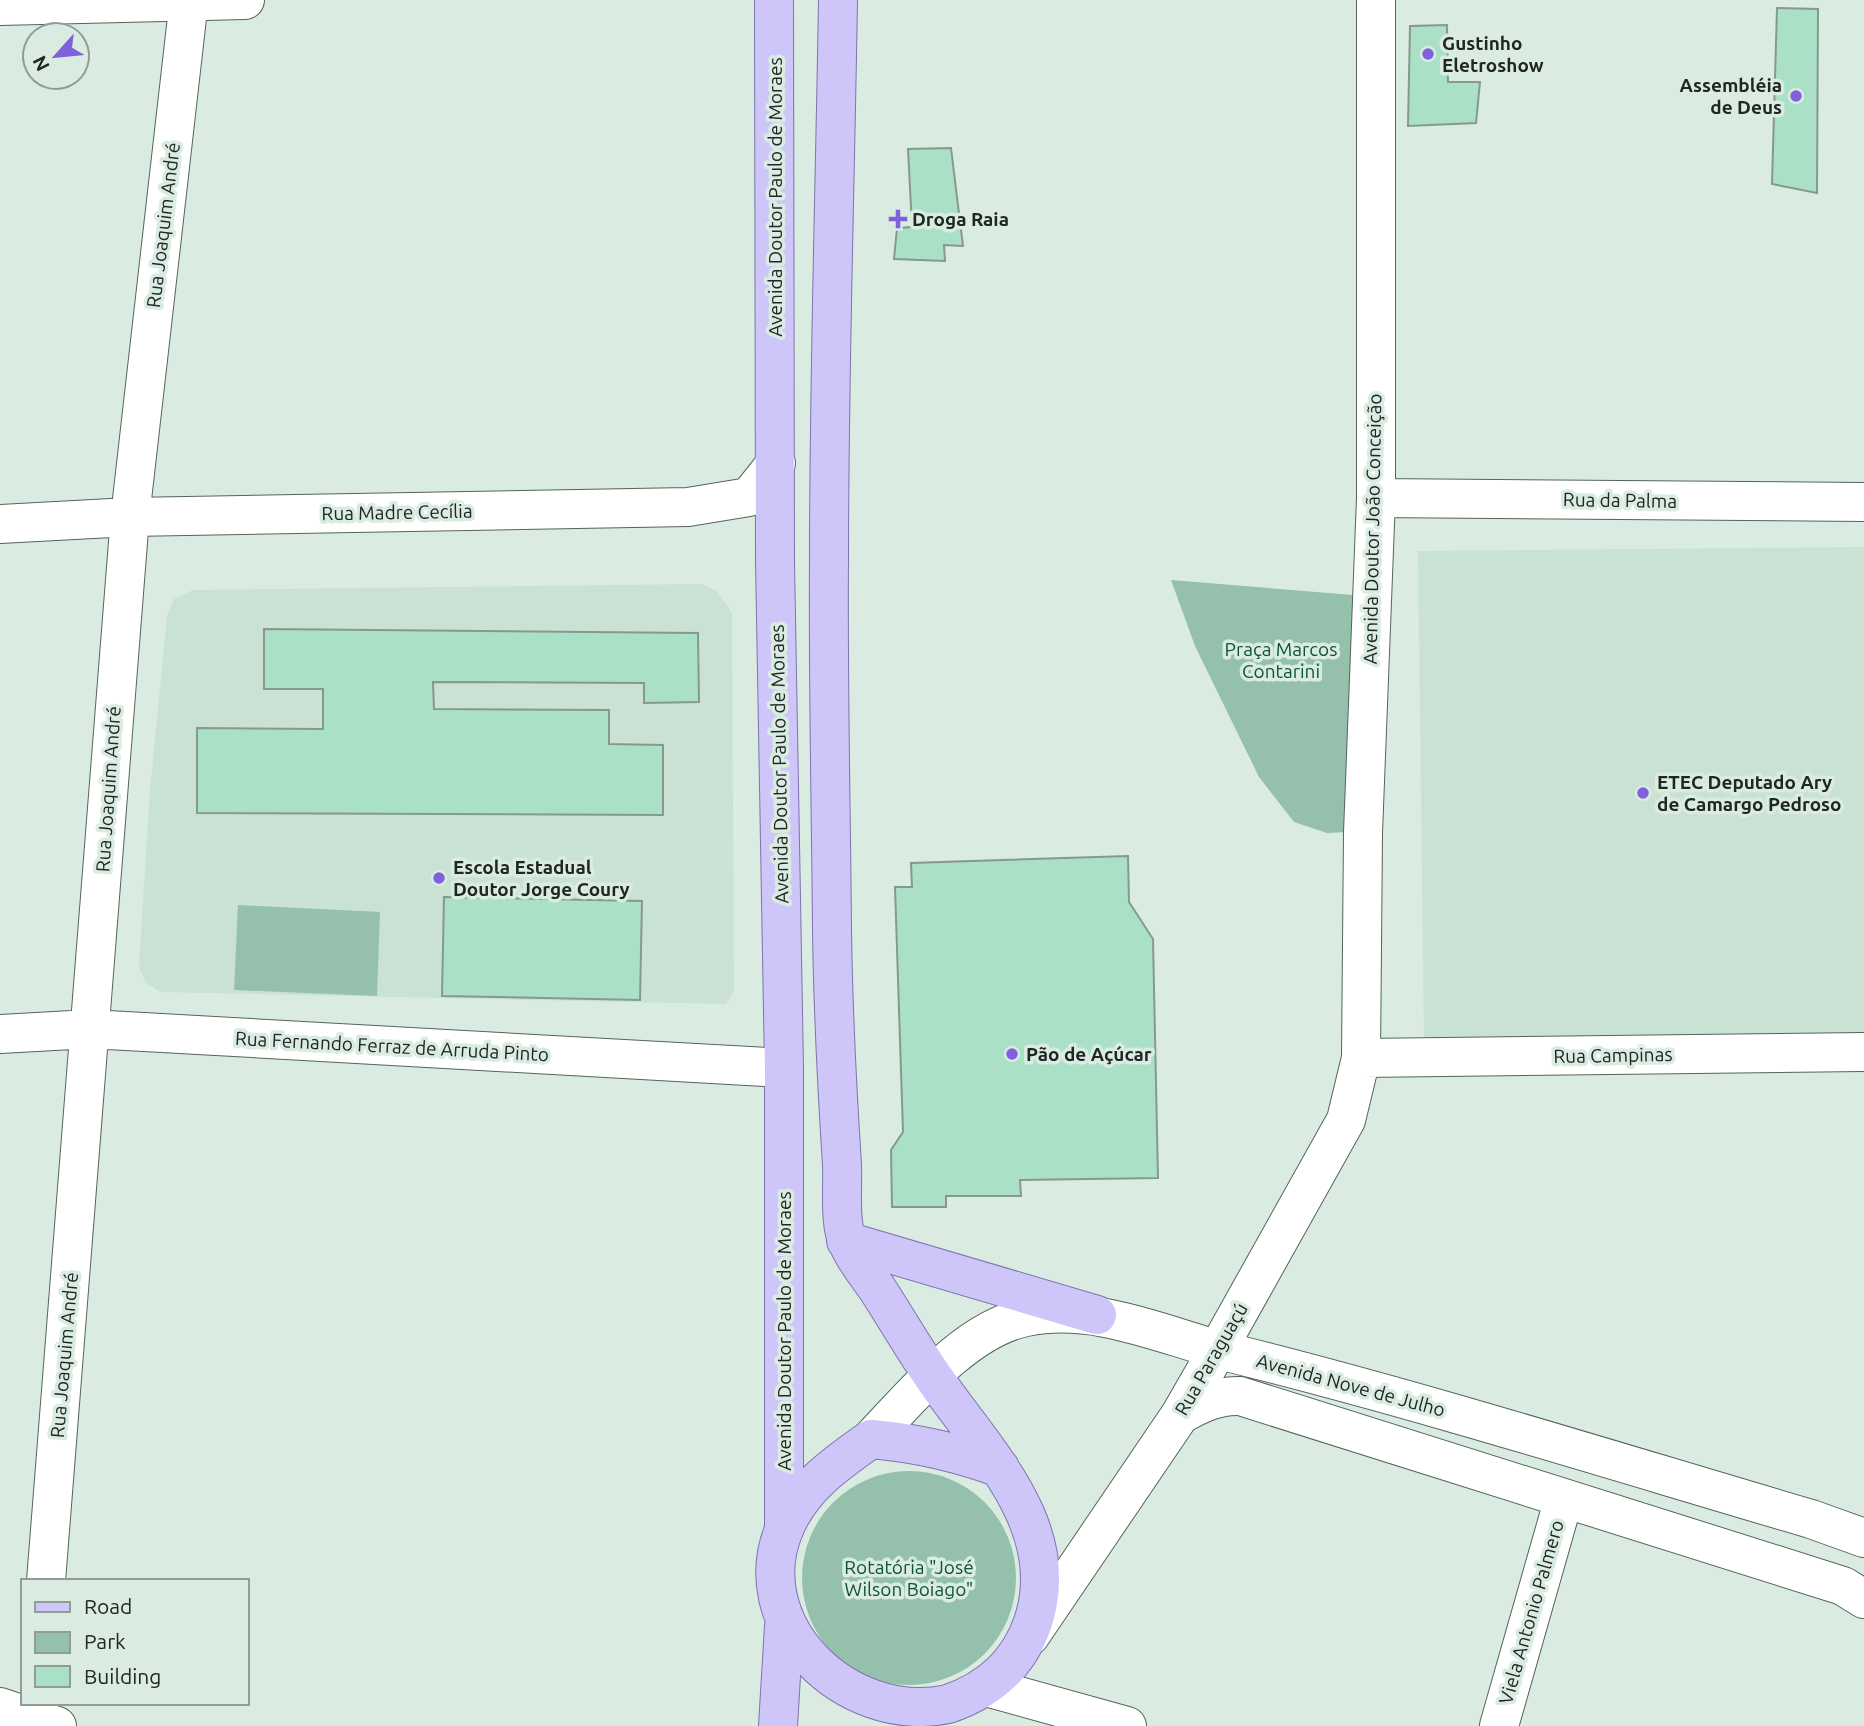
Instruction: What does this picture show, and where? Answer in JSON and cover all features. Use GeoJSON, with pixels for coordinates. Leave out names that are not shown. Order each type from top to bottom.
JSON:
{"type":"FeatureCollection","features":[{"type":"Feature","properties":{"kind":"main road","name":"Avenida Doutor Paulo de Moraes"},"geometry":{"type":"LineString","coordinates":[[775,0],[776,463],[784,1068],[784,1528]]}},
{"type":"Feature","properties":{"kind":"main road"},"geometry":{"type":"LineString","coordinates":[[838,0],[829,575],[833,1028],[846,1241],[933,1376],[1000,1468],[1023,1508],[1040,1551],[1041,1597],[1027,1641],[1009,1666],[981,1690],[958,1726]]}},
{"type":"Feature","properties":{"kind":"main road"},"geometry":{"type":"LineString","coordinates":[[846,1241],[1097,1315]]}},
{"type":"Feature","properties":{"kind":"main road"},"geometry":{"type":"LineString","coordinates":[[981,1690],[941,1707],[903,1711],[865,1703],[831,1686],[803,1659],[784,1626],[776,1593],[776,1560],[784,1528],[805,1492],[871,1439],[916,1443],[957,1452],[1000,1468]]}},
{"type":"Feature","properties":{"kind":"main road"},"geometry":{"type":"LineString","coordinates":[[778,1726],[784,1626]]}},
{"type":"Feature","properties":{"kind":"street"},"geometry":{"type":"LineString","coordinates":[[0,6],[245,0]]}},
{"type":"Feature","properties":{"kind":"street","name":"Avenida Doutor João Conceição"},"geometry":{"type":"LineString","coordinates":[[1361,1058],[1364,819],[1376,498],[1376,0]]}},
{"type":"Feature","properties":{"kind":"street","name":"Rua Joaquim André"},"geometry":{"type":"LineString","coordinates":[[46,1579],[130,517],[189,2]]}},
{"type":"Feature","properties":{"kind":"street","name":"Rua Madre Cecília"},"geometry":{"type":"LineString","coordinates":[[0,524],[130,517],[688,507],[749,497],[776,463]]}},
{"type":"Feature","properties":{"kind":"street","name":"Rua da Palma"},"geometry":{"type":"LineString","coordinates":[[1376,498],[1864,502]]}},
{"type":"Feature","properties":{"kind":"street","name":"Rua Fernando Ferraz de Arruda Pinto"},"geometry":{"type":"LineString","coordinates":[[0,1034],[90,1029],[784,1068]]}},
{"type":"Feature","properties":{"kind":"street","name":"Rua Campinas"},"geometry":{"type":"LineString","coordinates":[[1361,1058],[1864,1052]]}},
{"type":"Feature","properties":{"kind":"street","name":"Rua Paraguaçú"},"geometry":{"type":"LineString","coordinates":[[1027,1641],[1180,1415],[1218,1349],[1346,1120],[1361,1058]]}},
{"type":"Feature","properties":{"kind":"street","name":"Avenida Nove de Julho"},"geometry":{"type":"LineString","coordinates":[[871,1439],[933,1376],[988,1329],[1027,1317],[1097,1315],[1354,1384],[1811,1519],[1864,1538]]}},
{"type":"Feature","properties":{"kind":"street","name":"Avenida Nove de Julho"},"geometry":{"type":"LineString","coordinates":[[1180,1415],[1225,1395],[1240,1396],[1843,1586],[1864,1599]]}},
{"type":"Feature","properties":{"kind":"street","name":"Viela Antonio Palmero"},"geometry":{"type":"LineString","coordinates":[[1499,1726],[1564,1498]]}},
{"type":"Feature","properties":{"kind":"street"},"geometry":{"type":"LineString","coordinates":[[981,1690],[1127,1726]]}},
{"type":"Feature","properties":{"kind":"shaded area","name":"ETEC Deputado Ary de Camargo Pedroso"},"geometry":{"type":"Polygon","coordinates":[[[1864,547],[1864,1035],[1424,1039],[1418,551],[1864,547]]]}},
{"type":"Feature","properties":{"kind":"shaded area","name":"Escola Estadual Doutor Jorge Coury"},"geometry":{"type":"Polygon","coordinates":[[[701,584],[717,591],[732,613],[734,991],[726,1004],[160,992],[145,982],[139,966],[150,790],[167,616],[174,599],[193,590],[701,584]]]}},
{"type":"Feature","properties":{"kind":"green space","name":"Praça Marcos Contarini"},"geometry":{"type":"Polygon","coordinates":[[[1171,580],[1353,595],[1347,832],[1327,833],[1294,822],[1259,777],[1195,646],[1171,580]]]}},
{"type":"Feature","properties":{"kind":"green space"},"geometry":{"type":"Polygon","coordinates":[[[238,905],[380,912],[377,996],[234,990],[238,905]]]}},
{"type":"Feature","properties":{"kind":"green space","name":"Rotatória \"José Wilson Boiago\""},"geometry":{"type":"Polygon","coordinates":[[[909,1471],[950,1479],[985,1502],[1008,1537],[1016,1578],[1008,1619],[985,1654],[950,1677],[909,1685],[868,1677],[833,1654],[810,1619],[802,1578],[810,1537],[833,1502],[868,1479],[909,1471]]]}},
{"type":"Feature","properties":{"kind":"building","name":"Assembléia de Deus"},"geometry":{"type":"Polygon","coordinates":[[[1777,8],[1818,9],[1817,193],[1772,184],[1777,8]]]}},
{"type":"Feature","properties":{"kind":"building","name":"Gustinho Eletroshow"},"geometry":{"type":"Polygon","coordinates":[[[1447,25],[1448,82],[1480,82],[1476,123],[1408,126],[1410,26],[1447,25]]]}},
{"type":"Feature","properties":{"kind":"building"},"geometry":{"type":"Polygon","coordinates":[[[951,148],[963,246],[944,245],[945,261],[894,259],[897,228],[912,227],[908,149],[951,148]]]}},
{"type":"Feature","properties":{"kind":"building"},"geometry":{"type":"Polygon","coordinates":[[[264,629],[698,633],[699,702],[644,703],[644,683],[433,682],[434,709],[609,710],[609,744],[663,745],[663,815],[197,813],[197,728],[323,729],[323,689],[264,689],[264,629]]]}},
{"type":"Feature","properties":{"kind":"building"},"geometry":{"type":"Polygon","coordinates":[[[1128,856],[1129,902],[1153,939],[1158,1178],[1020,1180],[1021,1196],[946,1196],[946,1207],[892,1207],[891,1150],[903,1132],[895,887],[912,887],[911,863],[1128,856]]]}},
{"type":"Feature","properties":{"kind":"building"},"geometry":{"type":"Polygon","coordinates":[[[444,897],[642,901],[640,1000],[442,996],[444,897]]]}},
{"type":"Feature","properties":{"kind":"place","name":"Gustinho Eletroshow"},"geometry":{"type":"Point","coordinates":[1428,54]}},
{"type":"Feature","properties":{"kind":"place","name":"Assembléia de Deus"},"geometry":{"type":"Point","coordinates":[1796,96]}},
{"type":"Feature","properties":{"kind":"place","name":"Droga Raia"},"geometry":{"type":"Point","coordinates":[898,219]}},
{"type":"Feature","properties":{"kind":"place","name":"ETEC Deputado Ary de Camargo Pedroso"},"geometry":{"type":"Point","coordinates":[1643,793]}},
{"type":"Feature","properties":{"kind":"place","name":"Escola Estadual Doutor Jorge Coury"},"geometry":{"type":"Point","coordinates":[439,878]}},
{"type":"Feature","properties":{"kind":"place","name":"Pão de Açúcar"},"geometry":{"type":"Point","coordinates":[1012,1054]}}]}
